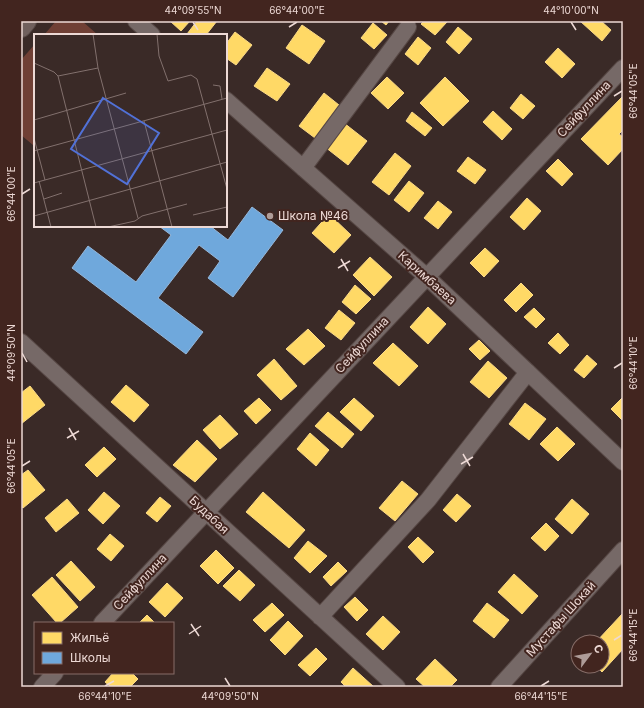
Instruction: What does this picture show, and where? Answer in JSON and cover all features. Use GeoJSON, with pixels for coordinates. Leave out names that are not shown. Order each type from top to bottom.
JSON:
{"type":"FeatureCollection","features":[{"type":"Feature","properties":{"kind":"main road"},"geometry":{"type":"LineString","coordinates":[[21,26],[26,21]]}},
{"type":"Feature","properties":{"kind":"street"},"geometry":{"type":"LineString","coordinates":[[136,21],[151,34]]}},
{"type":"Feature","properties":{"kind":"street"},"geometry":{"type":"LineString","coordinates":[[303,168],[408,27]]}},
{"type":"Feature","properties":{"kind":"street","name":"Сейфуллина"},"geometry":{"type":"LineString","coordinates":[[103,622],[205,511],[623,68]]}},
{"type":"Feature","properties":{"kind":"street","name":"Каримбаева"},"geometry":{"type":"LineString","coordinates":[[227,101],[427,276],[623,462]]}},
{"type":"Feature","properties":{"kind":"street","name":"Будабая"},"geometry":{"type":"LineString","coordinates":[[21,342],[397,687]]}},
{"type":"Feature","properties":{"kind":"street"},"geometry":{"type":"LineString","coordinates":[[320,617],[428,500],[528,372]]}},
{"type":"Feature","properties":{"kind":"street","name":"Мустафы Шокай"},"geometry":{"type":"LineString","coordinates":[[498,687],[623,550]]}},
{"type":"Feature","properties":{"kind":"street"},"geometry":{"type":"LineString","coordinates":[[42,687],[55,674]]}},
{"type":"Feature","properties":{"kind":"shaded area"},"geometry":{"type":"Polygon","coordinates":[[[56,21],[82,21],[97,34],[45,34],[56,21]]]}},
{"type":"Feature","properties":{"kind":"shaded area"},"geometry":{"type":"Polygon","coordinates":[[[34,45],[33,145],[21,135],[21,60],[34,45]]]}},
{"type":"Feature","properties":{"kind":"building: Жильё"},"geometry":{"type":"Polygon","coordinates":[[[170,21],[190,21],[181,31],[170,21]]]}},
{"type":"Feature","properties":{"kind":"building: Жильё"},"geometry":{"type":"Polygon","coordinates":[[[197,21],[217,21],[207,34],[187,34],[197,21]]]}},
{"type":"Feature","properties":{"kind":"building: Жильё"},"geometry":{"type":"Polygon","coordinates":[[[381,21],[389,21],[386,25],[381,21]]]}},
{"type":"Feature","properties":{"kind":"building: Жильё"},"geometry":{"type":"Polygon","coordinates":[[[424,21],[447,22],[435,35],[421,24],[424,21]]]}},
{"type":"Feature","properties":{"kind":"building: Жильё"},"geometry":{"type":"Polygon","coordinates":[[[580,21],[601,21],[611,30],[602,41],[580,21]]]}},
{"type":"Feature","properties":{"kind":"building: Жильё"},"geometry":{"type":"Polygon","coordinates":[[[373,23],[387,35],[374,49],[361,38],[373,23]]]}},
{"type":"Feature","properties":{"kind":"building: Жильё"},"geometry":{"type":"Polygon","coordinates":[[[302,25],[325,41],[309,64],[286,48],[302,25]]]}},
{"type":"Feature","properties":{"kind":"building: Жильё"},"geometry":{"type":"Polygon","coordinates":[[[458,27],[472,39],[459,54],[446,42],[458,27]]]}},
{"type":"Feature","properties":{"kind":"building: Жильё"},"geometry":{"type":"Polygon","coordinates":[[[235,32],[252,45],[236,65],[227,59],[227,43],[235,32]]]}},
{"type":"Feature","properties":{"kind":"building: Жильё"},"geometry":{"type":"Polygon","coordinates":[[[418,37],[431,48],[418,65],[405,54],[418,37]]]}},
{"type":"Feature","properties":{"kind":"building: Жильё"},"geometry":{"type":"Polygon","coordinates":[[[558,48],[575,64],[562,78],[545,62],[558,48]]]}},
{"type":"Feature","properties":{"kind":"building: Жильё"},"geometry":{"type":"Polygon","coordinates":[[[267,68],[290,84],[277,101],[254,86],[267,68]]]}},
{"type":"Feature","properties":{"kind":"building: Жильё"},"geometry":{"type":"Polygon","coordinates":[[[387,77],[404,93],[388,109],[371,93],[387,77]]]}},
{"type":"Feature","properties":{"kind":"building: Жильё"},"geometry":{"type":"Polygon","coordinates":[[[445,77],[469,101],[443,126],[420,103],[445,77]]]}},
{"type":"Feature","properties":{"kind":"building: Жильё"},"geometry":{"type":"Polygon","coordinates":[[[324,93],[339,105],[315,138],[299,126],[324,93]]]}},
{"type":"Feature","properties":{"kind":"building: Жильё"},"geometry":{"type":"Polygon","coordinates":[[[521,94],[535,106],[523,119],[510,108],[521,94]]]}},
{"type":"Feature","properties":{"kind":"building: Жильё"},"geometry":{"type":"Polygon","coordinates":[[[623,96],[623,130],[619,134],[623,137],[623,149],[608,165],[581,139],[623,96]]]}},
{"type":"Feature","properties":{"kind":"building: Жильё"},"geometry":{"type":"Polygon","coordinates":[[[493,111],[512,129],[502,140],[483,122],[493,111]]]}},
{"type":"Feature","properties":{"kind":"building: Жильё"},"geometry":{"type":"Polygon","coordinates":[[[412,112],[432,128],[425,136],[406,121],[412,112]]]}},
{"type":"Feature","properties":{"kind":"building: Жильё"},"geometry":{"type":"Polygon","coordinates":[[[344,123],[367,141],[348,165],[325,147],[344,123]]]}},
{"type":"Feature","properties":{"kind":"building: Жильё"},"geometry":{"type":"Polygon","coordinates":[[[395,153],[411,166],[389,195],[372,182],[395,153]]]}},
{"type":"Feature","properties":{"kind":"building: Жильё"},"geometry":{"type":"Polygon","coordinates":[[[468,157],[486,170],[475,184],[457,171],[468,157]]]}},
{"type":"Feature","properties":{"kind":"building: Жильё"},"geometry":{"type":"Polygon","coordinates":[[[558,159],[573,174],[562,186],[546,171],[558,159]]]}},
{"type":"Feature","properties":{"kind":"building: Жильё"},"geometry":{"type":"Polygon","coordinates":[[[409,181],[424,193],[409,212],[394,200],[409,181]]]}},
{"type":"Feature","properties":{"kind":"building: Жильё"},"geometry":{"type":"Polygon","coordinates":[[[527,198],[541,211],[524,230],[510,217],[527,198]]]}},
{"type":"Feature","properties":{"kind":"building: Жильё"},"geometry":{"type":"Polygon","coordinates":[[[438,201],[452,212],[438,229],[424,218],[438,201]]]}},
{"type":"Feature","properties":{"kind":"building: Жильё"},"geometry":{"type":"Polygon","coordinates":[[[329,214],[351,235],[334,253],[312,233],[329,214]]]}},
{"type":"Feature","properties":{"kind":"building: Жильё"},"geometry":{"type":"Polygon","coordinates":[[[485,248],[499,261],[484,277],[470,263],[485,248]]]}},
{"type":"Feature","properties":{"kind":"building: Жильё"},"geometry":{"type":"Polygon","coordinates":[[[370,257],[392,277],[374,296],[353,275],[370,257]]]}},
{"type":"Feature","properties":{"kind":"building: Жильё"},"geometry":{"type":"Polygon","coordinates":[[[521,283],[533,295],[516,312],[504,300],[521,283]]]}},
{"type":"Feature","properties":{"kind":"building: Жильё"},"geometry":{"type":"Polygon","coordinates":[[[355,285],[371,299],[356,314],[342,302],[355,285]]]}},
{"type":"Feature","properties":{"kind":"building: Жильё"},"geometry":{"type":"Polygon","coordinates":[[[428,307],[446,324],[428,344],[410,327],[428,307]]]}},
{"type":"Feature","properties":{"kind":"building: Жильё"},"geometry":{"type":"Polygon","coordinates":[[[534,308],[545,319],[536,328],[524,317],[534,308]]]}},
{"type":"Feature","properties":{"kind":"building: Жильё"},"geometry":{"type":"Polygon","coordinates":[[[339,310],[355,323],[341,340],[325,328],[339,310]]]}},
{"type":"Feature","properties":{"kind":"building: Жильё"},"geometry":{"type":"Polygon","coordinates":[[[308,329],[325,346],[304,365],[286,349],[308,329]]]}},
{"type":"Feature","properties":{"kind":"building: Жильё"},"geometry":{"type":"Polygon","coordinates":[[[558,333],[569,345],[560,354],[548,343],[558,333]]]}},
{"type":"Feature","properties":{"kind":"building: Жильё"},"geometry":{"type":"Polygon","coordinates":[[[479,340],[490,351],[480,360],[469,349],[479,340]]]}},
{"type":"Feature","properties":{"kind":"building: Жильё"},"geometry":{"type":"Polygon","coordinates":[[[393,343],[418,366],[399,386],[373,363],[393,343]]]}},
{"type":"Feature","properties":{"kind":"building: Жильё"},"geometry":{"type":"Polygon","coordinates":[[[587,355],[597,364],[584,378],[574,370],[587,355]]]}},
{"type":"Feature","properties":{"kind":"building: Жильё"},"geometry":{"type":"Polygon","coordinates":[[[274,359],[297,386],[281,400],[257,375],[274,359]]]}},
{"type":"Feature","properties":{"kind":"building: Жильё"},"geometry":{"type":"Polygon","coordinates":[[[488,361],[507,378],[489,398],[470,382],[488,361]]]}},
{"type":"Feature","properties":{"kind":"building: Жильё"},"geometry":{"type":"Polygon","coordinates":[[[126,385],[149,405],[134,422],[111,402],[126,385]]]}},
{"type":"Feature","properties":{"kind":"building: Жильё"},"geometry":{"type":"Polygon","coordinates":[[[30,386],[45,405],[21,424],[21,393],[30,386]]]}},
{"type":"Feature","properties":{"kind":"building: Жильё"},"geometry":{"type":"Polygon","coordinates":[[[623,397],[623,419],[622,420],[611,409],[623,397]]]}},
{"type":"Feature","properties":{"kind":"building: Жильё"},"geometry":{"type":"Polygon","coordinates":[[[259,398],[271,410],[256,424],[244,411],[259,398]]]}},
{"type":"Feature","properties":{"kind":"building: Жильё"},"geometry":{"type":"Polygon","coordinates":[[[354,398],[374,416],[361,431],[340,412],[354,398]]]}},
{"type":"Feature","properties":{"kind":"building: Жильё"},"geometry":{"type":"Polygon","coordinates":[[[525,403],[546,419],[529,440],[509,424],[525,403]]]}},
{"type":"Feature","properties":{"kind":"building: Жильё"},"geometry":{"type":"Polygon","coordinates":[[[328,412],[354,434],[342,448],[315,426],[328,412]]]}},
{"type":"Feature","properties":{"kind":"building: Жильё"},"geometry":{"type":"Polygon","coordinates":[[[220,415],[238,434],[220,449],[203,430],[220,415]]]}},
{"type":"Feature","properties":{"kind":"building: Жильё"},"geometry":{"type":"Polygon","coordinates":[[[557,427],[575,444],[558,461],[540,444],[557,427]]]}},
{"type":"Feature","properties":{"kind":"building: Жильё"},"geometry":{"type":"Polygon","coordinates":[[[310,433],[329,450],[316,466],[297,449],[310,433]]]}},
{"type":"Feature","properties":{"kind":"building: Жильё"},"geometry":{"type":"Polygon","coordinates":[[[197,440],[217,459],[195,482],[173,465],[197,440]]]}},
{"type":"Feature","properties":{"kind":"building: Жильё"},"geometry":{"type":"Polygon","coordinates":[[[104,447],[116,459],[97,477],[85,465],[104,447]]]}},
{"type":"Feature","properties":{"kind":"building: Жильё"},"geometry":{"type":"Polygon","coordinates":[[[28,470],[45,490],[23,508],[21,506],[21,475],[28,470]]]}},
{"type":"Feature","properties":{"kind":"building: Жильё"},"geometry":{"type":"Polygon","coordinates":[[[402,481],[418,494],[395,521],[379,508],[402,481]]]}},
{"type":"Feature","properties":{"kind":"building: Жильё"},"geometry":{"type":"Polygon","coordinates":[[[104,492],[120,506],[103,524],[88,510],[104,492]]]}},
{"type":"Feature","properties":{"kind":"building: Жильё"},"geometry":{"type":"Polygon","coordinates":[[[263,492],[305,530],[289,548],[246,512],[263,492]]]}},
{"type":"Feature","properties":{"kind":"building: Жильё"},"geometry":{"type":"Polygon","coordinates":[[[457,494],[471,506],[456,522],[443,510],[457,494]]]}},
{"type":"Feature","properties":{"kind":"building: Жильё"},"geometry":{"type":"Polygon","coordinates":[[[160,497],[171,506],[157,522],[146,513],[160,497]]]}},
{"type":"Feature","properties":{"kind":"building: Жильё"},"geometry":{"type":"Polygon","coordinates":[[[67,499],[79,513],[56,532],[45,518],[67,499]]]}},
{"type":"Feature","properties":{"kind":"building: Жильё"},"geometry":{"type":"Polygon","coordinates":[[[572,499],[589,514],[572,534],[555,519],[572,499]]]}},
{"type":"Feature","properties":{"kind":"building: Жильё"},"geometry":{"type":"Polygon","coordinates":[[[546,523],[559,536],[545,551],[531,538],[546,523]]]}},
{"type":"Feature","properties":{"kind":"building: Жильё"},"geometry":{"type":"Polygon","coordinates":[[[110,534],[124,546],[111,561],[97,549],[110,534]]]}},
{"type":"Feature","properties":{"kind":"building: Жильё"},"geometry":{"type":"Polygon","coordinates":[[[418,537],[434,552],[423,563],[408,547],[418,537]]]}},
{"type":"Feature","properties":{"kind":"building: Жильё"},"geometry":{"type":"Polygon","coordinates":[[[308,541],[327,556],[310,573],[294,558],[308,541]]]}},
{"type":"Feature","properties":{"kind":"building: Жильё"},"geometry":{"type":"Polygon","coordinates":[[[216,550],[234,568],[218,584],[200,566],[216,550]]]}},
{"type":"Feature","properties":{"kind":"building: Жильё"},"geometry":{"type":"Polygon","coordinates":[[[71,561],[95,587],[80,601],[56,575],[71,561]]]}},
{"type":"Feature","properties":{"kind":"building: Жильё"},"geometry":{"type":"Polygon","coordinates":[[[338,562],[347,571],[331,586],[323,577],[338,562]]]}},
{"type":"Feature","properties":{"kind":"building: Жильё"},"geometry":{"type":"Polygon","coordinates":[[[239,570],[255,585],[240,601],[223,586],[239,570]]]}},
{"type":"Feature","properties":{"kind":"building: Жильё"},"geometry":{"type":"Polygon","coordinates":[[[514,574],[538,596],[522,614],[498,592],[514,574]]]}},
{"type":"Feature","properties":{"kind":"building: Жильё"},"geometry":{"type":"Polygon","coordinates":[[[52,577],[78,607],[61,622],[56,622],[32,595],[52,577]]]}},
{"type":"Feature","properties":{"kind":"building: Жильё"},"geometry":{"type":"Polygon","coordinates":[[[167,583],[183,598],[165,617],[149,602],[167,583]]]}},
{"type":"Feature","properties":{"kind":"building: Жильё"},"geometry":{"type":"Polygon","coordinates":[[[355,597],[368,610],[357,621],[344,607],[355,597]]]}},
{"type":"Feature","properties":{"kind":"building: Жильё"},"geometry":{"type":"Polygon","coordinates":[[[272,603],[284,615],[265,632],[253,620],[272,603]]]}},
{"type":"Feature","properties":{"kind":"building: Жильё"},"geometry":{"type":"Polygon","coordinates":[[[487,603],[509,620],[494,638],[473,621],[487,603]]]}},
{"type":"Feature","properties":{"kind":"building: Жильё"},"geometry":{"type":"Polygon","coordinates":[[[623,613],[623,649],[610,663],[610,634],[603,634],[623,613]]]}},
{"type":"Feature","properties":{"kind":"building: Жильё"},"geometry":{"type":"Polygon","coordinates":[[[147,615],[154,622],[140,622],[147,615]]]}},
{"type":"Feature","properties":{"kind":"building: Жильё"},"geometry":{"type":"Polygon","coordinates":[[[383,616],[400,632],[383,650],[366,634],[383,616]]]}},
{"type":"Feature","properties":{"kind":"building: Жильё"},"geometry":{"type":"Polygon","coordinates":[[[288,621],[303,636],[285,655],[270,640],[288,621]]]}},
{"type":"Feature","properties":{"kind":"building: Жильё"},"geometry":{"type":"Polygon","coordinates":[[[316,648],[327,659],[310,676],[298,665],[316,648]]]}},
{"type":"Feature","properties":{"kind":"building: Жильё"},"geometry":{"type":"Polygon","coordinates":[[[435,659],[457,680],[450,687],[425,687],[416,679],[435,659]]]}},
{"type":"Feature","properties":{"kind":"building: Жильё"},"geometry":{"type":"Polygon","coordinates":[[[353,668],[374,687],[346,687],[341,682],[353,668]]]}},
{"type":"Feature","properties":{"kind":"building: Жильё"},"geometry":{"type":"Polygon","coordinates":[[[112,674],[133,674],[138,679],[130,687],[111,687],[105,682],[112,674]]]}},
{"type":"Feature","properties":{"kind":"building: Школы"},"geometry":{"type":"Polygon","coordinates":[[[252,207],[283,230],[233,297],[208,278],[220,261],[199,245],[158,298],[203,332],[186,354],[72,268],[88,246],[136,282],[171,235],[160,227],[211,227],[228,240],[252,207]]]}},
{"type":"Feature","properties":{"kind":"place","name":"Школа №46"},"geometry":{"type":"Point","coordinates":[270,216]}}]}
